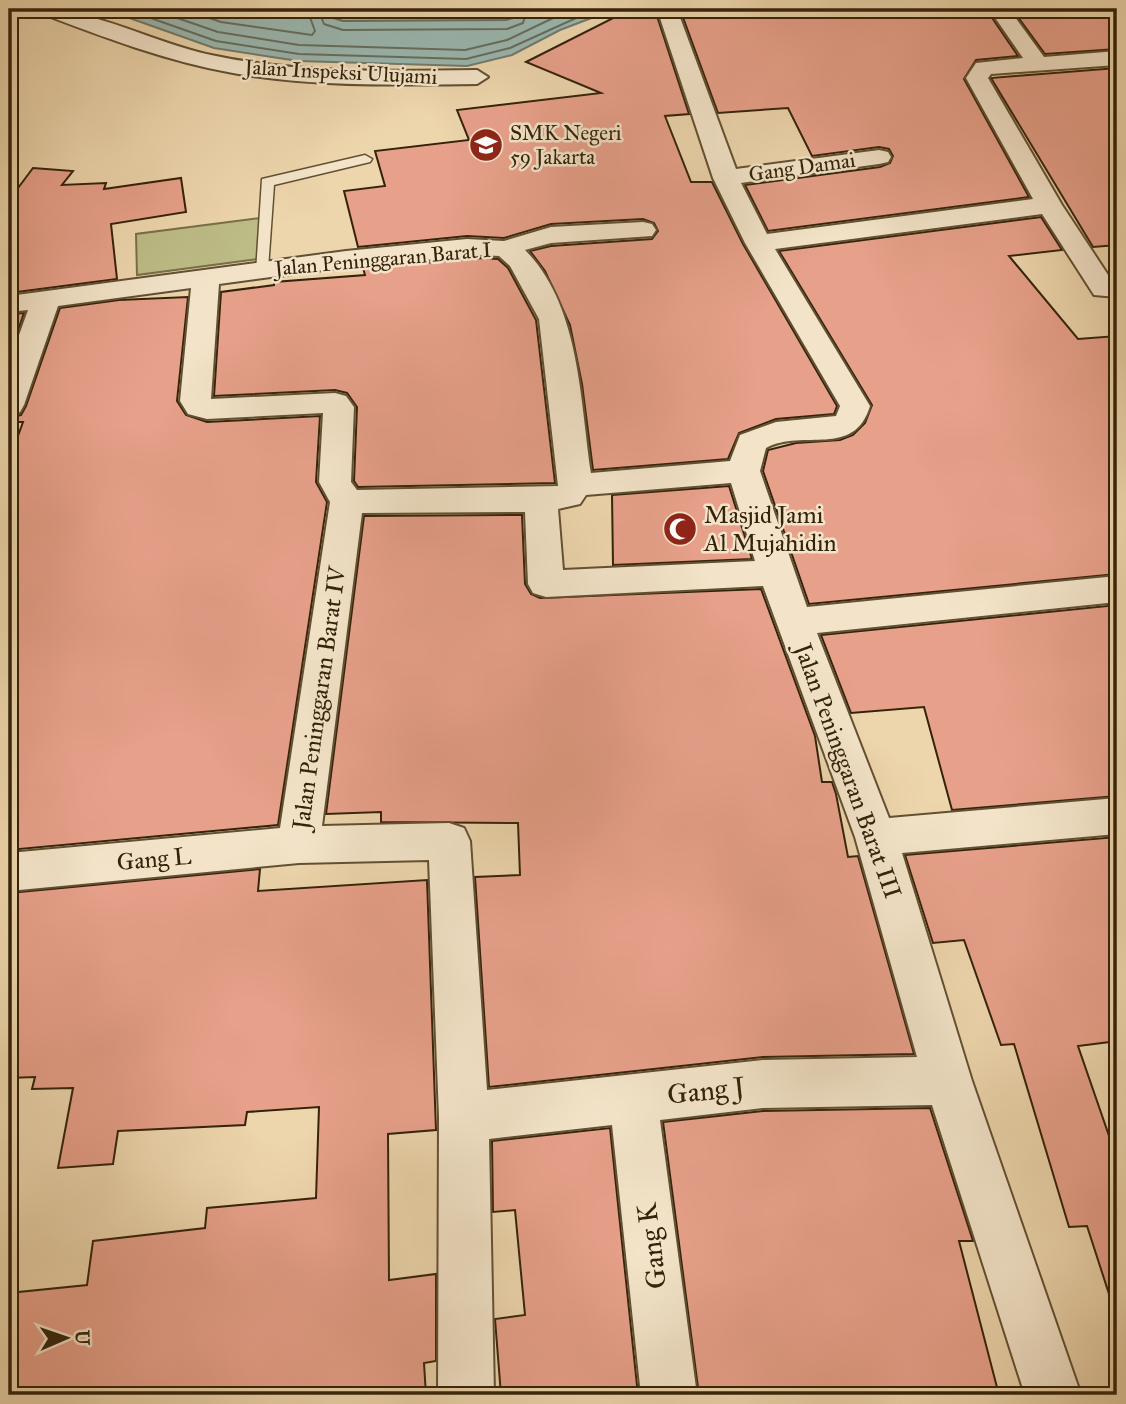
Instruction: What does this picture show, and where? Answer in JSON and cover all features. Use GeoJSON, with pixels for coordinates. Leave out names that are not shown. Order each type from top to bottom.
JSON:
{"type":"FeatureCollection","features":[{"type":"Feature","properties":{"kind":"street","name":"Jalan Inspeksi Ulujami"},"geometry":{"type":"LineString","coordinates":[[47,9],[126,38],[230,66],[277,73],[477,77]]}},
{"type":"Feature","properties":{"kind":"street"},"geometry":{"type":"LineString","coordinates":[[206,275],[195,401],[198,407],[207,409],[335,403],[339,407],[335,482],[347,502],[541,500],[568,496],[576,485],[744,471],[751,442],[761,435],[775,430],[840,428],[849,422],[855,406],[758,243],[726,178],[687,59],[668,12],[670,9]]}},
{"type":"Feature","properties":{"kind":"street"},"geometry":{"type":"LineString","coordinates":[[999,9],[1037,63]]}},
{"type":"Feature","properties":{"kind":"street"},"geometry":{"type":"LineString","coordinates":[[1113,296],[1049,205],[977,78],[985,68],[1117,58]]}},
{"type":"Feature","properties":{"kind":"street","name":"Gang Damai"},"geometry":{"type":"LineString","coordinates":[[726,178],[879,156]]}},
{"type":"Feature","properties":{"kind":"street"},"geometry":{"type":"LineString","coordinates":[[758,243],[1049,205]]}},
{"type":"Feature","properties":{"kind":"street"},"geometry":{"type":"LineString","coordinates":[[507,250],[514,244],[534,238],[643,230]]}},
{"type":"Feature","properties":{"kind":"street","name":"Jalan Peninggaran Barat I"},"geometry":{"type":"LineString","coordinates":[[9,304],[261,269],[435,251],[507,250],[518,258],[548,306],[553,319],[576,485]]}},
{"type":"Feature","properties":{"kind":"street"},"geometry":{"type":"LineString","coordinates":[[9,405],[46,300]]}},
{"type":"Feature","properties":{"kind":"street","name":"Jalan Peninggaran Barat III"},"geometry":{"type":"LineString","coordinates":[[744,471],[776,573],[876,837],[948,1081],[1054,1395]]}},
{"type":"Feature","properties":{"kind":"street"},"geometry":{"type":"LineString","coordinates":[[541,500],[546,583],[776,573]]}},
{"type":"Feature","properties":{"kind":"street","name":"Jalan Peninggaran Barat IV"},"geometry":{"type":"LineString","coordinates":[[347,502],[299,845],[449,841],[464,1117],[466,1395]]}},
{"type":"Feature","properties":{"kind":"street"},"geometry":{"type":"LineString","coordinates":[[795,622],[1117,589]]}},
{"type":"Feature","properties":{"kind":"street"},"geometry":{"type":"LineString","coordinates":[[876,837],[1117,816]]}},
{"type":"Feature","properties":{"kind":"street","name":"Gang L"},"geometry":{"type":"LineString","coordinates":[[9,872],[299,845]]}},
{"type":"Feature","properties":{"kind":"street","name":"Gang J"},"geometry":{"type":"LineString","coordinates":[[464,1117],[763,1084],[948,1081]]}},
{"type":"Feature","properties":{"kind":"street","name":"Gang K"},"geometry":{"type":"LineString","coordinates":[[633,1097],[669,1395]]}},
{"type":"Feature","properties":{"kind":"lane"},"geometry":{"type":"LineString","coordinates":[[261,269],[267,182],[365,159]]}},
{"type":"Feature","properties":{"kind":"shaded area"},"geometry":{"type":"Polygon","coordinates":[[[260,218],[265,258],[137,275],[136,234],[260,218]]]}},
{"type":"Feature","properties":{"kind":"water"},"geometry":{"type":"Polygon","coordinates":[[[104,9],[319,9],[342,14],[615,9],[560,30],[512,55],[467,66],[298,61],[214,48],[104,9]]]}},
{"type":"Feature","properties":{"kind":"building"},"geometry":{"type":"Polygon","coordinates":[[[631,9],[657,9],[656,13],[689,114],[665,116],[691,182],[712,182],[743,244],[837,406],[834,414],[776,419],[739,433],[728,459],[593,470],[582,384],[570,325],[545,271],[530,251],[551,246],[652,239],[658,231],[654,223],[643,219],[551,224],[504,238],[467,236],[358,247],[344,191],[385,186],[375,151],[469,140],[457,110],[601,93],[526,62],[631,9]]]}},
{"type":"Feature","properties":{"kind":"building"},"geometry":{"type":"Polygon","coordinates":[[[683,9],[986,9],[1018,56],[976,60],[964,79],[1029,197],[768,231],[745,185],[880,167],[890,163],[893,156],[889,149],[879,147],[812,156],[788,108],[718,113],[681,12],[683,9]]]}},
{"type":"Feature","properties":{"kind":"building"},"geometry":{"type":"Polygon","coordinates":[[[1012,9],[1117,9],[1117,49],[1045,54],[1012,9]]]}},
{"type":"Feature","properties":{"kind":"building"},"geometry":{"type":"Polygon","coordinates":[[[1117,68],[1117,245],[1093,247],[991,78],[1117,68]]]}},
{"type":"Feature","properties":{"kind":"building"},"geometry":{"type":"Polygon","coordinates":[[[33,168],[73,171],[62,185],[106,183],[104,189],[181,178],[186,212],[111,224],[117,279],[9,293],[9,200],[33,168]]]}},
{"type":"Feature","properties":{"kind":"building"},"geometry":{"type":"Polygon","coordinates":[[[1041,217],[1062,250],[1009,256],[1078,339],[1117,336],[1117,574],[809,604],[763,471],[768,450],[796,443],[840,440],[853,435],[865,423],[872,405],[779,251],[1041,217]]]}},
{"type":"Feature","properties":{"kind":"building"},"geometry":{"type":"Polygon","coordinates":[[[498,259],[508,268],[536,320],[555,483],[358,487],[354,481],[357,407],[347,393],[335,390],[214,396],[221,292],[274,285],[274,282],[365,275],[363,268],[498,259]]]}},
{"type":"Feature","properties":{"kind":"building"},"geometry":{"type":"Polygon","coordinates":[[[188,297],[177,401],[186,415],[207,422],[320,416],[316,482],[327,502],[278,825],[9,850],[9,461],[23,422],[9,422],[9,417],[21,415],[26,406],[60,308],[119,300],[188,297]]]}},
{"type":"Feature","properties":{"kind":"building"},"geometry":{"type":"Polygon","coordinates":[[[24,313],[9,356],[9,314],[24,313]]]}},
{"type":"Feature","properties":{"kind":"building","name":"Masjid Jami Al Mujahidin"},"geometry":{"type":"Polygon","coordinates":[[[729,486],[752,559],[613,565],[612,495],[729,486]]]}},
{"type":"Feature","properties":{"kind":"building"},"geometry":{"type":"Polygon","coordinates":[[[522,515],[525,584],[531,594],[540,598],[761,589],[815,736],[822,782],[832,782],[836,794],[848,857],[858,856],[914,1054],[763,1057],[489,1087],[475,877],[520,875],[518,823],[381,822],[381,812],[326,814],[364,516],[522,515]]]}},
{"type":"Feature","properties":{"kind":"building"},"geometry":{"type":"Polygon","coordinates":[[[1117,605],[1117,796],[952,810],[924,707],[851,713],[821,635],[1117,605]]]}},
{"type":"Feature","properties":{"kind":"building"},"geometry":{"type":"Polygon","coordinates":[[[1117,837],[1117,1041],[1078,1046],[1117,1159],[1117,1295],[1110,1297],[1087,1226],[1069,1227],[1014,1044],[1001,1045],[964,940],[933,943],[905,855],[1117,837]]]}},
{"type":"Feature","properties":{"kind":"building"},"geometry":{"type":"Polygon","coordinates":[[[260,869],[258,891],[427,880],[436,1130],[388,1134],[389,1280],[436,1274],[436,1361],[424,1363],[426,1395],[9,1395],[9,1293],[87,1285],[93,1241],[205,1228],[207,1208],[316,1198],[319,1107],[247,1112],[245,1125],[118,1131],[113,1164],[58,1168],[73,1088],[32,1089],[35,1077],[9,1078],[9,893],[260,869]]]}},
{"type":"Feature","properties":{"kind":"building"},"geometry":{"type":"Polygon","coordinates":[[[930,1108],[973,1241],[959,1241],[999,1395],[699,1395],[663,1122],[763,1111],[930,1108]]]}},
{"type":"Feature","properties":{"kind":"building"},"geometry":{"type":"Polygon","coordinates":[[[610,1128],[638,1395],[501,1395],[495,1319],[525,1315],[515,1210],[493,1212],[492,1141],[610,1128]]]}},
{"type":"Feature","properties":{"kind":"place","name":"SMK Negeri 59 Jakarta"},"geometry":{"type":"Point","coordinates":[486,145]}},
{"type":"Feature","properties":{"kind":"place","name":"Masjid Jami Al Mujahidin"},"geometry":{"type":"Point","coordinates":[680,529]}}]}
